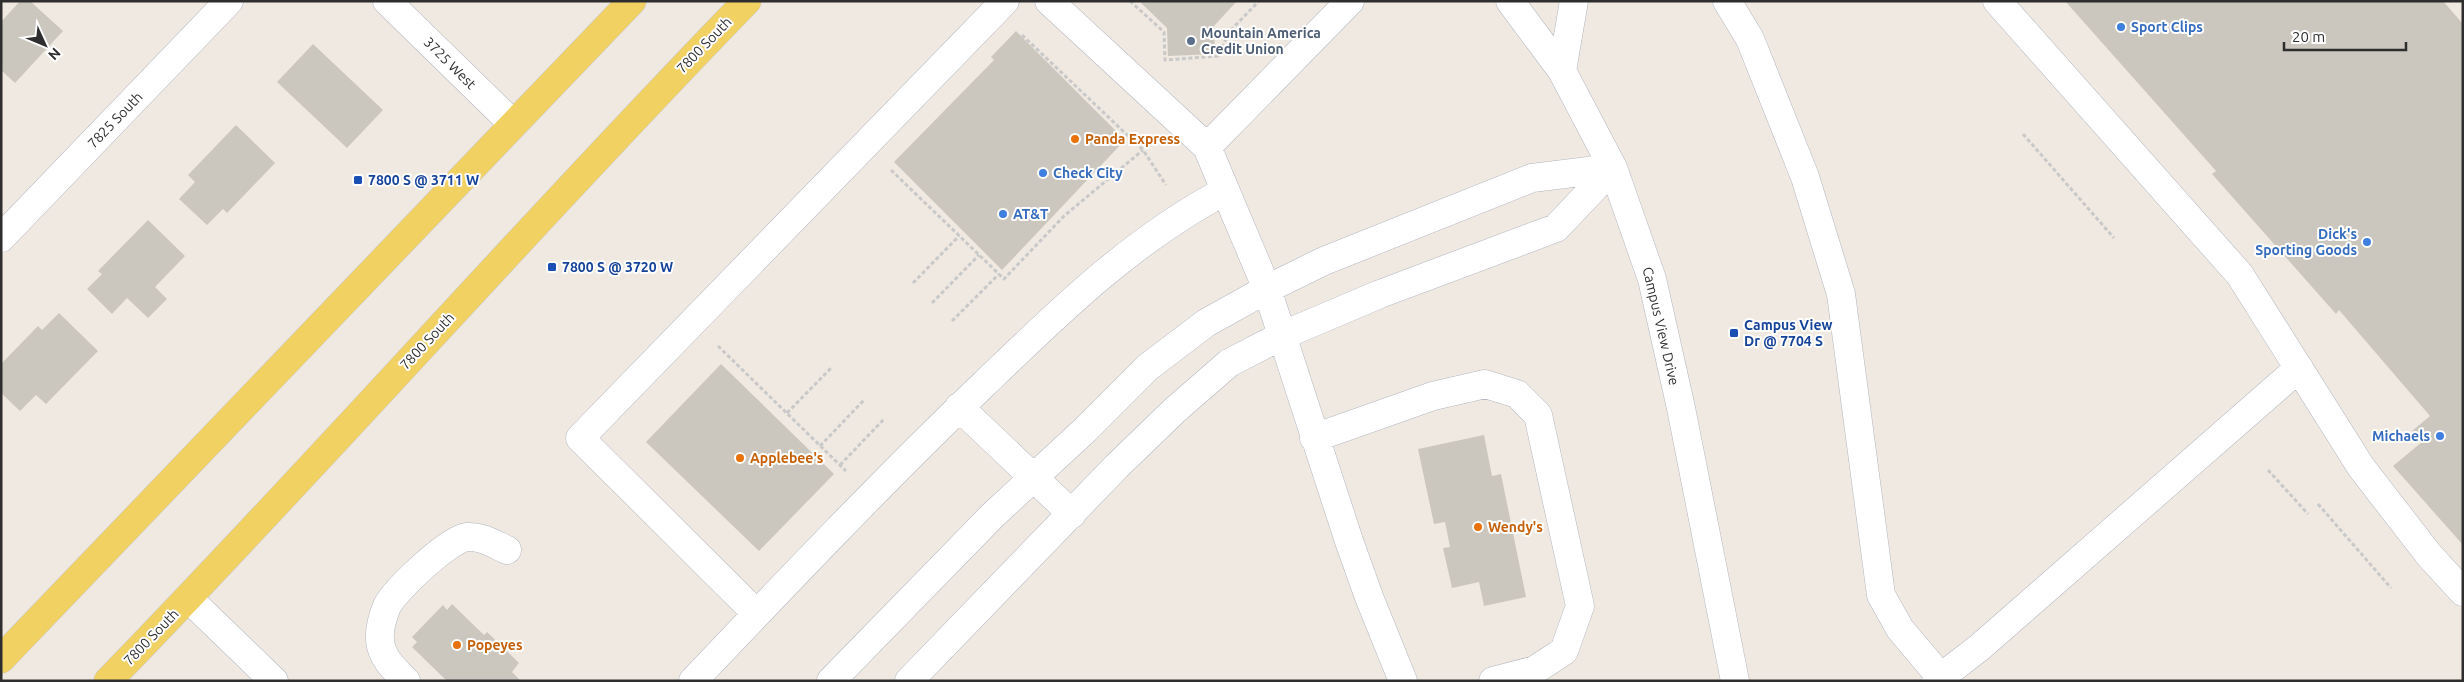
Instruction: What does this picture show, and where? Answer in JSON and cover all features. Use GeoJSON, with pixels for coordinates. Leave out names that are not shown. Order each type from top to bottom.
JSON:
{"type":"FeatureCollection","features":[{"type":"Feature","properties":{"kind":"main road"},"geometry":{"type":"LineString","coordinates":[[1,659],[632,1]]}},
{"type":"Feature","properties":{"kind":"main road","name":"7800 South"},"geometry":{"type":"LineString","coordinates":[[108,681],[188,598],[650,102],[748,1]]}},
{"type":"Feature","properties":{"kind":"street","name":"7825 South"},"geometry":{"type":"LineString","coordinates":[[1,238],[229,1]]}},
{"type":"Feature","properties":{"kind":"street","name":"3725 West"},"geometry":{"type":"LineString","coordinates":[[388,1],[512,124]]}},
{"type":"Feature","properties":{"kind":"street"},"geometry":{"type":"LineString","coordinates":[[758,614],[580,438],[1005,1]]}},
{"type":"Feature","properties":{"kind":"street"},"geometry":{"type":"LineString","coordinates":[[1050,1],[1207,147],[1267,289],[1314,438],[1369,597],[1403,681]]}},
{"type":"Feature","properties":{"kind":"street"},"geometry":{"type":"LineString","coordinates":[[1207,147],[1350,1]]}},
{"type":"Feature","properties":{"kind":"street","name":"Campus View Drive"},"geometry":{"type":"LineString","coordinates":[[1510,1],[1562,71],[1613,168],[1652,280],[1735,681]]}},
{"type":"Feature","properties":{"kind":"street"},"geometry":{"type":"LineString","coordinates":[[1562,71],[1574,1]]}},
{"type":"Feature","properties":{"kind":"street"},"geometry":{"type":"LineString","coordinates":[[1728,1],[1750,38],[1804,176],[1841,294],[1881,595],[1900,628],[1940,680],[2299,368]]}},
{"type":"Feature","properties":{"kind":"street"},"geometry":{"type":"LineString","coordinates":[[1997,1],[2240,275],[2361,467],[2429,555],[2463,592]]}},
{"type":"Feature","properties":{"kind":"street"},"geometry":{"type":"LineString","coordinates":[[831,681],[993,515],[1034,478],[1148,367],[1206,323],[1267,289],[1324,261],[1532,178],[1613,168]]}},
{"type":"Feature","properties":{"kind":"street"},"geometry":{"type":"LineString","coordinates":[[909,681],[1176,410],[1229,363],[1281,336],[1380,294],[1556,228],[1613,168]]}},
{"type":"Feature","properties":{"kind":"street"},"geometry":{"type":"LineString","coordinates":[[693,681],[916,448],[1051,318],[1116,262],[1185,213],[1225,191]]}},
{"type":"Feature","properties":{"kind":"street"},"geometry":{"type":"LineString","coordinates":[[1314,438],[1433,396],[1485,384],[1517,394],[1538,416],[1580,606],[1564,651],[1535,670],[1494,681]]}},
{"type":"Feature","properties":{"kind":"street"},"geometry":{"type":"LineString","coordinates":[[960,407],[1072,514]]}},
{"type":"Feature","properties":{"kind":"street"},"geometry":{"type":"LineString","coordinates":[[406,681],[383,656],[379,639],[388,605],[432,558],[450,544],[466,537],[485,539],[507,550]]}},
{"type":"Feature","properties":{"kind":"street"},"geometry":{"type":"LineString","coordinates":[[188,598],[274,681]]}},
{"type":"Feature","properties":{"kind":"path"},"geometry":{"type":"LineString","coordinates":[[1130,1],[1164,32],[1165,60],[1218,56],[1230,32],[1259,1]]}},
{"type":"Feature","properties":{"kind":"path"},"geometry":{"type":"LineString","coordinates":[[1022,34],[1143,150],[1185,213]]}},
{"type":"Feature","properties":{"kind":"path"},"geometry":{"type":"LineString","coordinates":[[2023,134],[2114,238]]}},
{"type":"Feature","properties":{"kind":"path"},"geometry":{"type":"LineString","coordinates":[[884,164],[1004,279],[1064,216],[1143,150]]}},
{"type":"Feature","properties":{"kind":"path"},"geometry":{"type":"LineString","coordinates":[[913,283],[959,236]]}},
{"type":"Feature","properties":{"kind":"path"},"geometry":{"type":"LineString","coordinates":[[932,302],[979,255]]}},
{"type":"Feature","properties":{"kind":"path"},"geometry":{"type":"LineString","coordinates":[[952,321],[999,274]]}},
{"type":"Feature","properties":{"kind":"path"},"geometry":{"type":"LineString","coordinates":[[711,339],[847,472]]}},
{"type":"Feature","properties":{"kind":"path"},"geometry":{"type":"LineString","coordinates":[[787,413],[832,367]]}},
{"type":"Feature","properties":{"kind":"path"},"geometry":{"type":"LineString","coordinates":[[820,446],[865,399]]}},
{"type":"Feature","properties":{"kind":"path"},"geometry":{"type":"LineString","coordinates":[[840,465],[885,418]]}},
{"type":"Feature","properties":{"kind":"path"},"geometry":{"type":"LineString","coordinates":[[2268,470],[2308,514]]}},
{"type":"Feature","properties":{"kind":"path"},"geometry":{"type":"LineString","coordinates":[[2318,504],[2391,588]]}},
{"type":"Feature","properties":{"kind":"building"},"geometry":{"type":"Polygon","coordinates":[[[20,1],[30,1],[63,31],[15,83],[1,70],[1,22],[20,1]]]}},
{"type":"Feature","properties":{"kind":"building","name":"Mountain America Credit Union"},"geometry":{"type":"Polygon","coordinates":[[[1139,1],[1237,1],[1214,26],[1215,54],[1168,56],[1167,28],[1139,1]]]}},
{"type":"Feature","properties":{"kind":"building","name":"Dick's Sporting Goods"},"geometry":{"type":"Polygon","coordinates":[[[2065,1],[2443,1],[2463,24],[2463,545],[2393,466],[2422,442],[2412,431],[2430,416],[2339,310],[2336,314],[2212,174],[2216,171],[2065,1]]]}},
{"type":"Feature","properties":{"kind":"building"},"geometry":{"type":"Polygon","coordinates":[[[1016,31],[1125,140],[1002,270],[894,162],[994,60],[991,57],[1016,31]]]}},
{"type":"Feature","properties":{"kind":"building"},"geometry":{"type":"Polygon","coordinates":[[[313,44],[383,110],[347,148],[277,82],[313,44]]]}},
{"type":"Feature","properties":{"kind":"building"},"geometry":{"type":"Polygon","coordinates":[[[236,125],[275,163],[227,213],[223,209],[207,225],[179,199],[195,182],[188,175],[236,125]]]}},
{"type":"Feature","properties":{"kind":"building"},"geometry":{"type":"Polygon","coordinates":[[[148,220],[185,256],[155,287],[167,299],[148,318],[127,298],[112,314],[87,289],[102,274],[98,271],[148,220]]]}},
{"type":"Feature","properties":{"kind":"building"},"geometry":{"type":"Polygon","coordinates":[[[59,313],[98,351],[46,404],[36,395],[20,411],[1,393],[1,364],[38,326],[42,330],[59,313]]]}},
{"type":"Feature","properties":{"kind":"building","name":"Applebee's"},"geometry":{"type":"Polygon","coordinates":[[[721,364],[834,474],[759,551],[646,442],[721,364]]]}},
{"type":"Feature","properties":{"kind":"building"},"geometry":{"type":"Polygon","coordinates":[[[1484,435],[1492,476],[1501,474],[1526,597],[1484,606],[1479,582],[1452,588],[1443,548],[1450,547],[1445,522],[1434,524],[1418,449],[1484,435]]]}},
{"type":"Feature","properties":{"kind":"building","name":"Popeyes"},"geometry":{"type":"Polygon","coordinates":[[[452,604],[484,635],[487,632],[519,663],[512,672],[521,681],[447,681],[412,647],[417,642],[412,637],[443,605],[447,610],[452,604]]]}},
{"type":"Feature","properties":{"kind":"place","name":"Sport Clips"},"geometry":{"type":"Point","coordinates":[2121,27]}},
{"type":"Feature","properties":{"kind":"place","name":"Mountain America Credit Union"},"geometry":{"type":"Point","coordinates":[1191,41]}},
{"type":"Feature","properties":{"kind":"place","name":"Panda Express"},"geometry":{"type":"Point","coordinates":[1075,139]}},
{"type":"Feature","properties":{"kind":"place","name":"Check City"},"geometry":{"type":"Point","coordinates":[1043,173]}},
{"type":"Feature","properties":{"kind":"place","name":"7800 S @ 3711 W"},"geometry":{"type":"Point","coordinates":[358,180]}},
{"type":"Feature","properties":{"kind":"place","name":"AT&T"},"geometry":{"type":"Point","coordinates":[1003,214]}},
{"type":"Feature","properties":{"kind":"place","name":"Dick's Sporting Goods"},"geometry":{"type":"Point","coordinates":[2367,242]}},
{"type":"Feature","properties":{"kind":"place","name":"7800 S @ 3720 W"},"geometry":{"type":"Point","coordinates":[552,267]}},
{"type":"Feature","properties":{"kind":"place","name":"Campus View Dr @ 7704 S"},"geometry":{"type":"Point","coordinates":[1734,333]}},
{"type":"Feature","properties":{"kind":"place","name":"Michaels"},"geometry":{"type":"Point","coordinates":[2440,436]}},
{"type":"Feature","properties":{"kind":"place","name":"Applebee's"},"geometry":{"type":"Point","coordinates":[740,458]}},
{"type":"Feature","properties":{"kind":"place","name":"Wendy's"},"geometry":{"type":"Point","coordinates":[1478,527]}},
{"type":"Feature","properties":{"kind":"place","name":"Popeyes"},"geometry":{"type":"Point","coordinates":[457,645]}}]}
